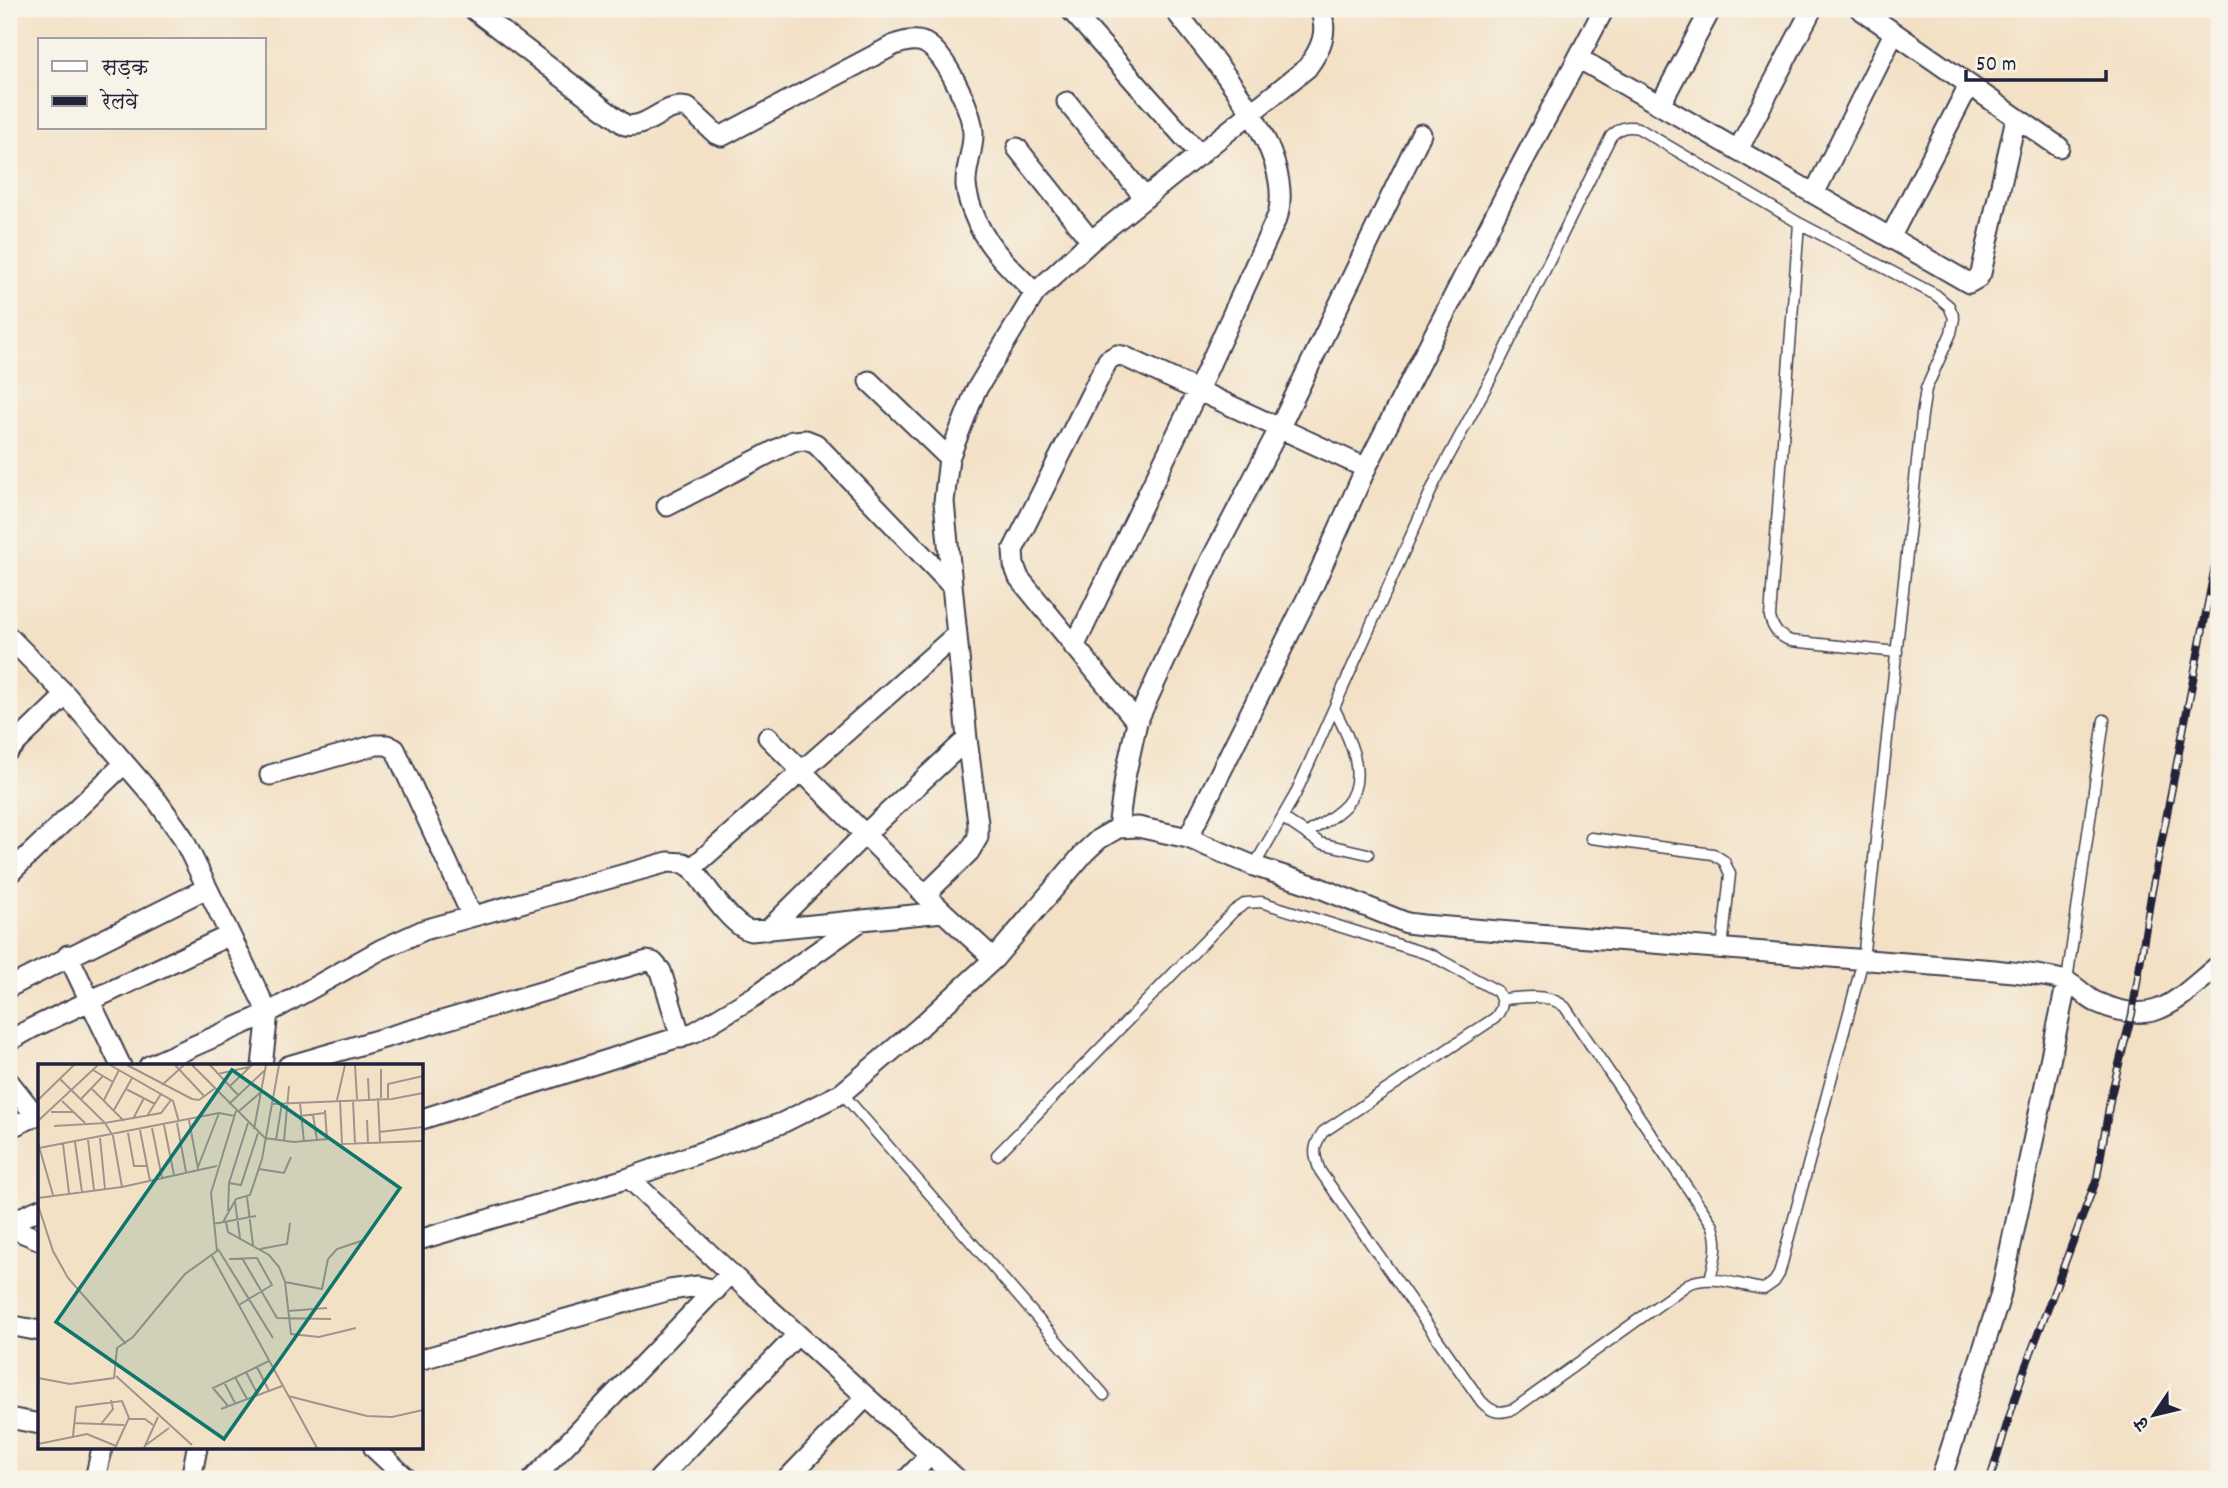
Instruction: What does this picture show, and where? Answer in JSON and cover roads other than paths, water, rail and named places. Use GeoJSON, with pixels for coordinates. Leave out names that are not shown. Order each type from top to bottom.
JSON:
{"type":"FeatureCollection","features":[{"type":"Feature","properties":{"kind":"street"},"geometry":{"type":"LineString","coordinates":[[473,9],[625,125],[639,125],[674,107],[682,106],[722,136],[894,45],[916,41],[926,43],[947,67],[973,129],[966,186],[975,217],[992,246],[1035,293]]}},
{"type":"Feature","properties":{"kind":"street"},"geometry":{"type":"LineString","coordinates":[[1070,9],[1200,155]]}},
{"type":"Feature","properties":{"kind":"street"},"geometry":{"type":"LineString","coordinates":[[1074,647],[1198,390],[1278,215],[1281,191],[1274,159],[1252,114],[1174,9]]}},
{"type":"Feature","properties":{"kind":"street"},"geometry":{"type":"LineString","coordinates":[[925,895],[969,852],[978,837],[944,502],[949,458],[975,392],[1035,293],[1144,198],[1307,68],[1318,53],[1324,38],[1324,17],[1320,9]]}},
{"type":"Feature","properties":{"kind":"street"},"geometry":{"type":"LineString","coordinates":[[1188,838],[1314,584],[1366,468],[1604,9]]}},
{"type":"Feature","properties":{"kind":"street"},"geometry":{"type":"LineString","coordinates":[[1660,105],[1711,9]]}},
{"type":"Feature","properties":{"kind":"street"},"geometry":{"type":"LineString","coordinates":[[1738,150],[1812,9]]}},
{"type":"Feature","properties":{"kind":"street"},"geometry":{"type":"LineString","coordinates":[[1860,9],[2059,147]]}},
{"type":"Feature","properties":{"kind":"street"},"geometry":{"type":"LineString","coordinates":[[1814,194],[1894,33]]}},
{"type":"Feature","properties":{"kind":"street"},"geometry":{"type":"LineString","coordinates":[[1578,58],[1969,283],[1981,273],[2016,118]]}},
{"type":"Feature","properties":{"kind":"street"},"geometry":{"type":"LineString","coordinates":[[1890,238],[1969,85]]}},
{"type":"Feature","properties":{"kind":"street"},"geometry":{"type":"LineString","coordinates":[[1067,102],[1144,198]]}},
{"type":"Feature","properties":{"kind":"street"},"geometry":{"type":"LineString","coordinates":[[1118,828],[1137,722],[1211,560],[1279,429],[1421,134]]}},
{"type":"Feature","properties":{"kind":"street"},"geometry":{"type":"LineString","coordinates":[[1017,148],[1091,242]]}},
{"type":"Feature","properties":{"kind":"street"},"geometry":{"type":"LineString","coordinates":[[1137,722],[1019,578],[1014,565],[1013,550],[1108,360],[1117,355],[1123,356],[1366,468]]}},
{"type":"Feature","properties":{"kind":"street"},"geometry":{"type":"LineString","coordinates":[[869,381],[949,458]]}},
{"type":"Feature","properties":{"kind":"street"},"geometry":{"type":"LineString","coordinates":[[667,506],[793,440],[806,440],[816,444],[835,462],[952,586]]}},
{"type":"Feature","properties":{"kind":"street"},"geometry":{"type":"LineString","coordinates":[[692,869],[957,634]]}},
{"type":"Feature","properties":{"kind":"street"},"geometry":{"type":"LineString","coordinates":[[9,637],[66,695],[172,820],[268,1013],[262,1064]]}},
{"type":"Feature","properties":{"kind":"street"},"geometry":{"type":"LineString","coordinates":[[9,750],[66,695]]}},
{"type":"Feature","properties":{"kind":"street"},"geometry":{"type":"LineString","coordinates":[[768,737],[925,895],[983,948]]}},
{"type":"Feature","properties":{"kind":"street"},"geometry":{"type":"LineString","coordinates":[[768,930],[865,834],[967,740]]}},
{"type":"Feature","properties":{"kind":"street"},"geometry":{"type":"LineString","coordinates":[[270,775],[376,745],[387,745],[395,749],[472,916]]}},
{"type":"Feature","properties":{"kind":"street"},"geometry":{"type":"LineString","coordinates":[[9,874],[124,764]]}},
{"type":"Feature","properties":{"kind":"street"},"geometry":{"type":"LineString","coordinates":[[424,1237],[629,1178],[782,1123],[842,1093],[921,1026],[983,948],[1099,839],[1118,828],[1138,827],[1188,838],[1254,866],[1315,886],[1407,923],[1995,970],[2067,981],[2094,1001],[2132,1014],[2158,1011],[2219,965]]}},
{"type":"Feature","properties":{"kind":"street"},"geometry":{"type":"LineString","coordinates":[[153,1064],[268,1013],[402,939],[424,930],[668,862],[684,863],[692,869],[739,926],[751,931],[943,912]]}},
{"type":"Feature","properties":{"kind":"street"},"geometry":{"type":"LineString","coordinates":[[9,987],[68,955],[207,888]]}},
{"type":"Feature","properties":{"kind":"street"},"geometry":{"type":"LineString","coordinates":[[424,1118],[695,1032],[755,996],[859,922]]}},
{"type":"Feature","properties":{"kind":"street"},"geometry":{"type":"LineString","coordinates":[[9,1041],[230,935]]}},
{"type":"Feature","properties":{"kind":"street"},"geometry":{"type":"LineString","coordinates":[[68,955],[120,1064]]}},
{"type":"Feature","properties":{"kind":"street"},"geometry":{"type":"LineString","coordinates":[[295,1064],[646,961],[653,962],[661,971],[681,1038]]}},
{"type":"Feature","properties":{"kind":"street"},"geometry":{"type":"LineString","coordinates":[[1941,1479],[2000,1297],[2067,981]]}},
{"type":"Feature","properties":{"kind":"street"},"geometry":{"type":"LineString","coordinates":[[9,1082],[38,1115],[9,1128]]}},
{"type":"Feature","properties":{"kind":"street"},"geometry":{"type":"LineString","coordinates":[[629,1178],[730,1274],[957,1479]]}},
{"type":"Feature","properties":{"kind":"street"},"geometry":{"type":"LineString","coordinates":[[9,1225],[38,1210]]}},
{"type":"Feature","properties":{"kind":"street"},"geometry":{"type":"LineString","coordinates":[[9,1225],[38,1239]]}},
{"type":"Feature","properties":{"kind":"street"},"geometry":{"type":"LineString","coordinates":[[533,1479],[730,1274]]}},
{"type":"Feature","properties":{"kind":"street"},"geometry":{"type":"LineString","coordinates":[[424,1358],[670,1290],[688,1286],[716,1290]]}},
{"type":"Feature","properties":{"kind":"street"},"geometry":{"type":"LineString","coordinates":[[9,1325],[38,1331]]}},
{"type":"Feature","properties":{"kind":"street"},"geometry":{"type":"LineString","coordinates":[[659,1479],[797,1335]]}},
{"type":"Feature","properties":{"kind":"street"},"geometry":{"type":"LineString","coordinates":[[788,1479],[866,1397]]}},
{"type":"Feature","properties":{"kind":"street"},"geometry":{"type":"LineString","coordinates":[[9,1418],[38,1424]]}},
{"type":"Feature","properties":{"kind":"street"},"geometry":{"type":"LineString","coordinates":[[95,1479],[102,1450]]}},
{"type":"Feature","properties":{"kind":"street"},"geometry":{"type":"LineString","coordinates":[[191,1479],[197,1450]]}},
{"type":"Feature","properties":{"kind":"street"},"geometry":{"type":"LineString","coordinates":[[376,1450],[407,1479]]}},
{"type":"Feature","properties":{"kind":"street"},"geometry":{"type":"LineString","coordinates":[[907,1479],[930,1455]]}},
{"type":"Feature","properties":{"kind":"lane"},"geometry":{"type":"LineString","coordinates":[[998,1155],[1234,911],[1246,903],[1261,902],[1431,955],[1497,991],[1503,999],[1503,1009],[1496,1018],[1324,1132],[1315,1143],[1314,1155],[1320,1171],[1490,1411],[1501,1413],[1514,1409],[1688,1284],[1710,1279],[1764,1289],[1774,1282],[1779,1274],[1863,960],[1926,389],[1951,333],[1954,317],[1949,306],[1936,295],[1798,223],[1638,128],[1623,127],[1611,136],[1497,367],[1435,482],[1283,818],[1254,866]]}},
{"type":"Feature","properties":{"kind":"lane"},"geometry":{"type":"LineString","coordinates":[[1798,223],[1770,617],[1780,636],[1791,641],[1897,652]]}},
{"type":"Feature","properties":{"kind":"lane"},"geometry":{"type":"LineString","coordinates":[[1306,834],[1338,813],[1350,799],[1354,789],[1354,752],[1334,708]]}},
{"type":"Feature","properties":{"kind":"lane"},"geometry":{"type":"LineString","coordinates":[[2067,981],[2104,720]]}},
{"type":"Feature","properties":{"kind":"lane"},"geometry":{"type":"LineString","coordinates":[[1283,818],[1330,847],[1368,854]]}},
{"type":"Feature","properties":{"kind":"lane"},"geometry":{"type":"LineString","coordinates":[[1591,838],[1713,854],[1724,861],[1730,874],[1723,949]]}},
{"type":"Feature","properties":{"kind":"lane"},"geometry":{"type":"LineString","coordinates":[[1503,999],[1555,998],[1565,1007],[1712,1224],[1718,1247],[1710,1279]]}},
{"type":"Feature","properties":{"kind":"lane"},"geometry":{"type":"LineString","coordinates":[[842,1093],[1104,1395]]}},
{"type":"Feature","properties":{"kind":"railway"},"geometry":{"type":"LineString","coordinates":[[1990,1479],[2022,1376],[2097,1178],[2111,1095],[2132,1014],[2151,896],[2219,546]]}}]}
